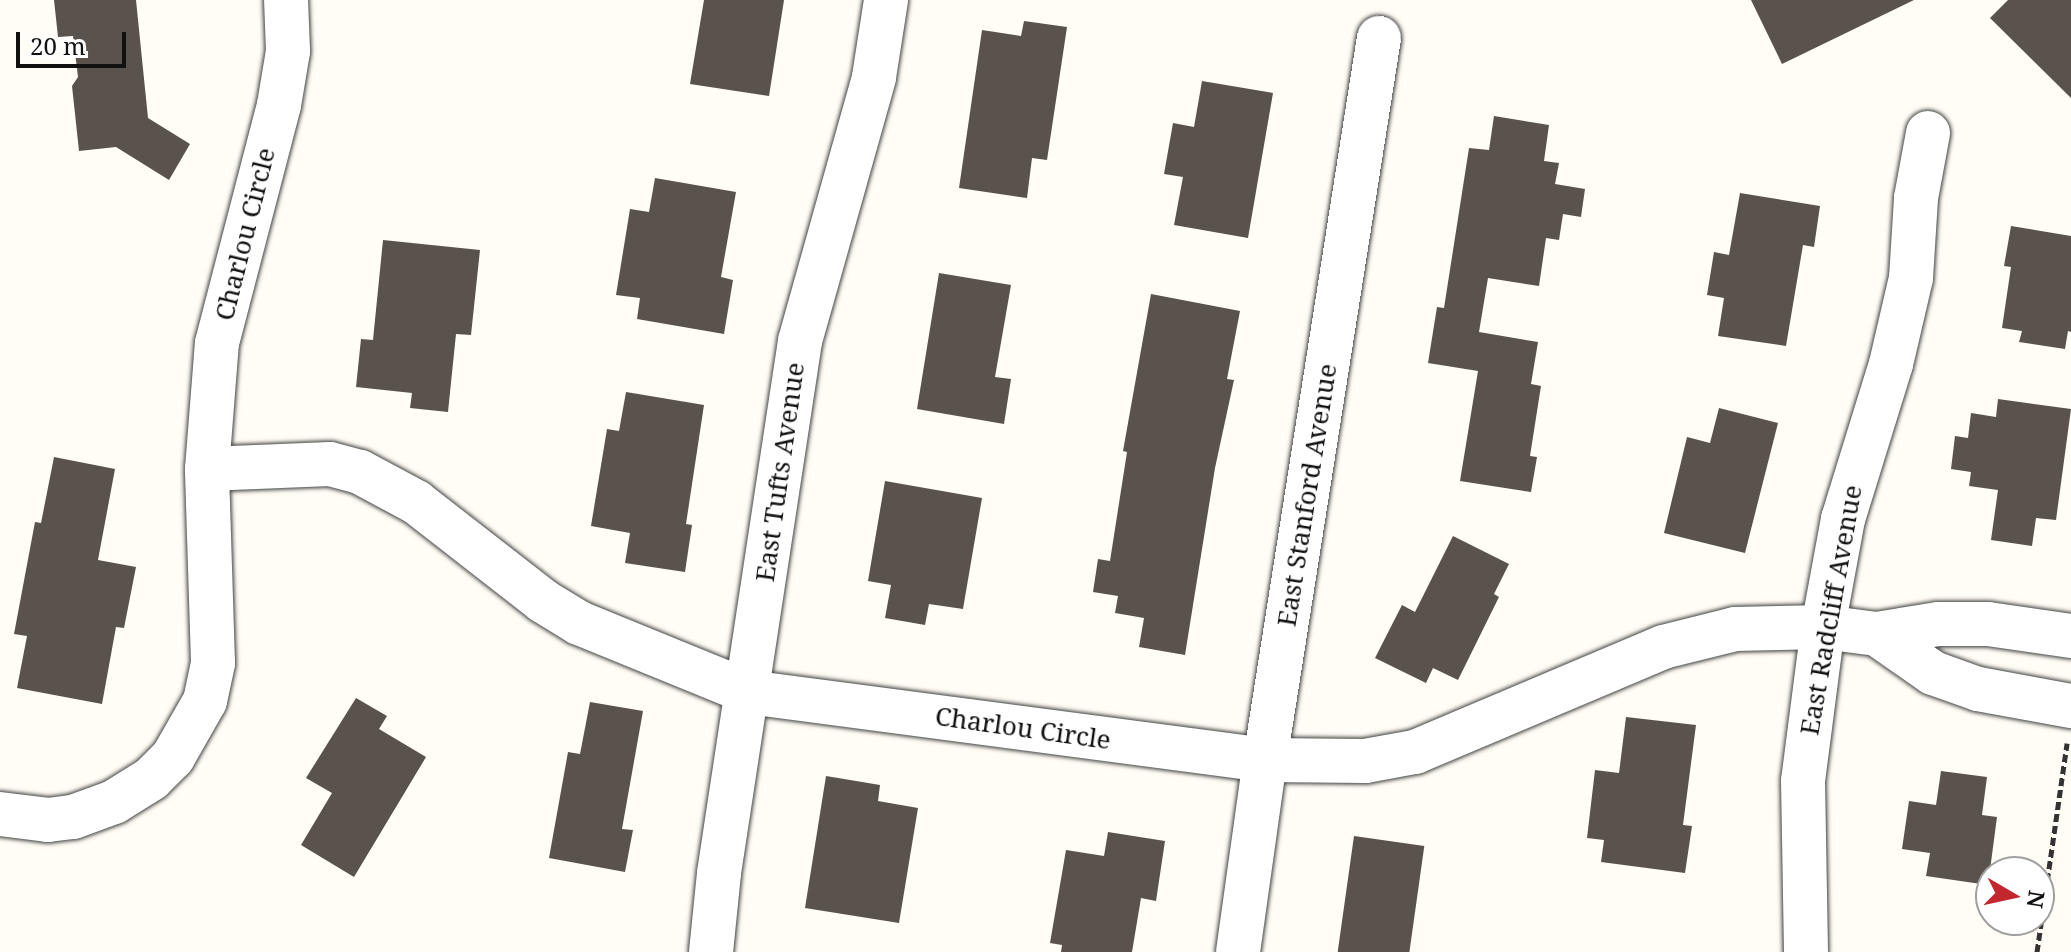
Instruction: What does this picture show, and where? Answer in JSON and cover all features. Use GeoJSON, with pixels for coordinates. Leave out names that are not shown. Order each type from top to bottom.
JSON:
{"type":"FeatureCollection","features":[{"type":"Feature","properties":{"kind":"street","name":"Charlou Circle"},"geometry":{"type":"LineString","coordinates":[[0,814],[48,820],[73,817],[114,802],[151,779],[173,757],[205,701],[213,663],[207,469],[217,343],[279,105],[288,51],[286,0]]}},
{"type":"Feature","properties":{"kind":"street","name":"East Tufts Avenue"},"geometry":{"type":"LineString","coordinates":[[711,952],[719,873],[800,341],[874,77],[886,0]]}},
{"type":"Feature","properties":{"kind":"street","name":"East Stanford Avenue"},"geometry":{"type":"LineString","coordinates":[[1238,952],[1265,760],[1379,38]]}},
{"type":"Feature","properties":{"kind":"street","name":"East Radcliff Avenue"},"geometry":{"type":"LineString","coordinates":[[1806,952],[1803,781],[1823,627],[1843,519],[1891,364],[1911,278],[1916,198],[1928,133]]}},
{"type":"Feature","properties":{"kind":"street","name":"Charlou Circle"},"geometry":{"type":"LineString","coordinates":[[207,469],[330,464],[360,472],[416,502],[543,601],[579,623],[748,692],[1265,760],[1365,761],[1415,752],[1663,647],[1735,629],[1823,627],[1877,634],[1938,624],[1988,624],[2071,636]]}},
{"type":"Feature","properties":{"kind":"street","name":"Charlou Circle"},"geometry":{"type":"LineString","coordinates":[[1877,634],[1933,673],[2070,720]]}},
{"type":"Feature","properties":{"kind":"path"},"geometry":{"type":"LineString","coordinates":[[2037,952],[2070,720]]}},
{"type":"Feature","properties":{"kind":"building"},"geometry":{"type":"Polygon","coordinates":[[[54,0],[136,0],[148,118],[190,144],[169,180],[116,147],[79,151],[72,86],[78,77],[73,36],[58,37],[54,0]]]}},
{"type":"Feature","properties":{"kind":"building"},"geometry":{"type":"Polygon","coordinates":[[[704,0],[784,0],[769,96],[690,84],[704,0]]]}},
{"type":"Feature","properties":{"kind":"building"},"geometry":{"type":"Polygon","coordinates":[[[1751,0],[1914,0],[1782,64],[1751,0]]]}},
{"type":"Feature","properties":{"kind":"building"},"geometry":{"type":"Polygon","coordinates":[[[2008,0],[2071,0],[2071,98],[1990,18],[2008,0]]]}},
{"type":"Feature","properties":{"kind":"building"},"geometry":{"type":"Polygon","coordinates":[[[1024,21],[1067,27],[1047,160],[1032,158],[1027,198],[959,188],[982,30],[1021,36],[1024,21]]]}},
{"type":"Feature","properties":{"kind":"building"},"geometry":{"type":"Polygon","coordinates":[[[1202,81],[1273,93],[1248,238],[1174,225],[1183,177],[1164,174],[1173,123],[1194,127],[1202,81]]]}},
{"type":"Feature","properties":{"kind":"building"},"geometry":{"type":"Polygon","coordinates":[[[1494,116],[1549,125],[1544,161],[1559,163],[1555,184],[1585,189],[1581,217],[1563,214],[1559,240],[1546,238],[1539,286],[1488,278],[1479,332],[1538,342],[1531,384],[1541,386],[1530,456],[1537,457],[1531,492],[1460,481],[1478,371],[1428,363],[1437,307],[1444,308],[1469,148],[1489,150],[1494,116]]]}},
{"type":"Feature","properties":{"kind":"building"},"geometry":{"type":"Polygon","coordinates":[[[655,178],[736,192],[721,277],[733,280],[724,334],[637,319],[640,298],[616,295],[630,209],[649,212],[655,178]]]}},
{"type":"Feature","properties":{"kind":"building"},"geometry":{"type":"Polygon","coordinates":[[[1740,193],[1820,206],[1814,247],[1803,245],[1786,346],[1718,336],[1724,298],[1707,295],[1714,252],[1729,255],[1740,193]]]}},
{"type":"Feature","properties":{"kind":"building"},"geometry":{"type":"Polygon","coordinates":[[[2011,226],[2071,236],[2071,332],[2068,331],[2065,349],[2019,342],[2022,331],[2002,328],[2011,267],[2004,266],[2011,226]]]}},
{"type":"Feature","properties":{"kind":"building"},"geometry":{"type":"Polygon","coordinates":[[[383,240],[480,250],[471,335],[456,334],[448,412],[410,408],[412,393],[356,387],[361,339],[373,340],[383,240]]]}},
{"type":"Feature","properties":{"kind":"building"},"geometry":{"type":"Polygon","coordinates":[[[939,273],[1011,285],[995,377],[1011,379],[1004,424],[917,409],[939,273]]]}},
{"type":"Feature","properties":{"kind":"building"},"geometry":{"type":"Polygon","coordinates":[[[1151,294],[1240,311],[1227,379],[1234,380],[1215,468],[1185,655],[1139,647],[1144,618],[1115,613],[1118,596],[1093,592],[1098,559],[1110,561],[1127,452],[1123,451],[1151,294]]]}},
{"type":"Feature","properties":{"kind":"building"},"geometry":{"type":"Polygon","coordinates":[[[626,392],[704,405],[686,524],[692,525],[685,572],[625,563],[630,533],[591,526],[607,429],[619,431],[626,392]]]}},
{"type":"Feature","properties":{"kind":"building"},"geometry":{"type":"Polygon","coordinates":[[[1998,399],[2071,409],[2056,520],[2036,518],[2032,546],[1991,540],[1998,490],[1969,486],[1971,472],[1951,469],[1955,436],[1968,438],[1971,413],[1996,417],[1998,399]]]}},
{"type":"Feature","properties":{"kind":"building"},"geometry":{"type":"Polygon","coordinates":[[[1719,408],[1778,423],[1745,553],[1664,533],[1687,437],[1710,443],[1719,408]]]}},
{"type":"Feature","properties":{"kind":"building"},"geometry":{"type":"Polygon","coordinates":[[[54,457],[115,469],[98,560],[136,567],[124,628],[116,627],[102,704],[17,688],[27,636],[14,634],[35,522],[41,523],[54,457]]]}},
{"type":"Feature","properties":{"kind":"building"},"geometry":{"type":"Polygon","coordinates":[[[885,481],[982,498],[963,609],[929,604],[925,625],[885,618],[891,585],[868,581],[885,481]]]}},
{"type":"Feature","properties":{"kind":"building"},"geometry":{"type":"Polygon","coordinates":[[[1453,536],[1509,564],[1494,594],[1499,597],[1458,680],[1433,668],[1426,683],[1375,658],[1402,605],[1415,612],[1453,536]]]}},
{"type":"Feature","properties":{"kind":"building"},"geometry":{"type":"Polygon","coordinates":[[[356,698],[387,716],[379,729],[426,757],[354,877],[301,845],[332,793],[306,778],[356,698]]]}},
{"type":"Feature","properties":{"kind":"building"},"geometry":{"type":"Polygon","coordinates":[[[590,702],[643,711],[622,829],[633,830],[625,872],[549,858],[568,752],[580,754],[590,702]]]}},
{"type":"Feature","properties":{"kind":"building"},"geometry":{"type":"Polygon","coordinates":[[[1626,717],[1696,725],[1683,825],[1692,826],[1685,873],[1601,862],[1604,840],[1587,838],[1595,770],[1619,773],[1626,717]]]}},
{"type":"Feature","properties":{"kind":"building"},"geometry":{"type":"Polygon","coordinates":[[[1941,771],[1987,777],[1982,815],[1997,817],[1992,856],[1975,856],[1975,883],[1926,876],[1930,853],[1902,849],[1909,801],[1936,805],[1941,771]]]}},
{"type":"Feature","properties":{"kind":"building"},"geometry":{"type":"Polygon","coordinates":[[[826,776],[880,785],[878,801],[918,808],[899,923],[805,908],[826,776]]]}},
{"type":"Feature","properties":{"kind":"building"},"geometry":{"type":"Polygon","coordinates":[[[1108,832],[1165,841],[1156,901],[1141,898],[1132,952],[1061,952],[1062,945],[1050,943],[1066,850],[1104,856],[1108,832]]]}},
{"type":"Feature","properties":{"kind":"building"},"geometry":{"type":"Polygon","coordinates":[[[1354,836],[1424,846],[1409,952],[1338,952],[1354,836]]]}}]}
